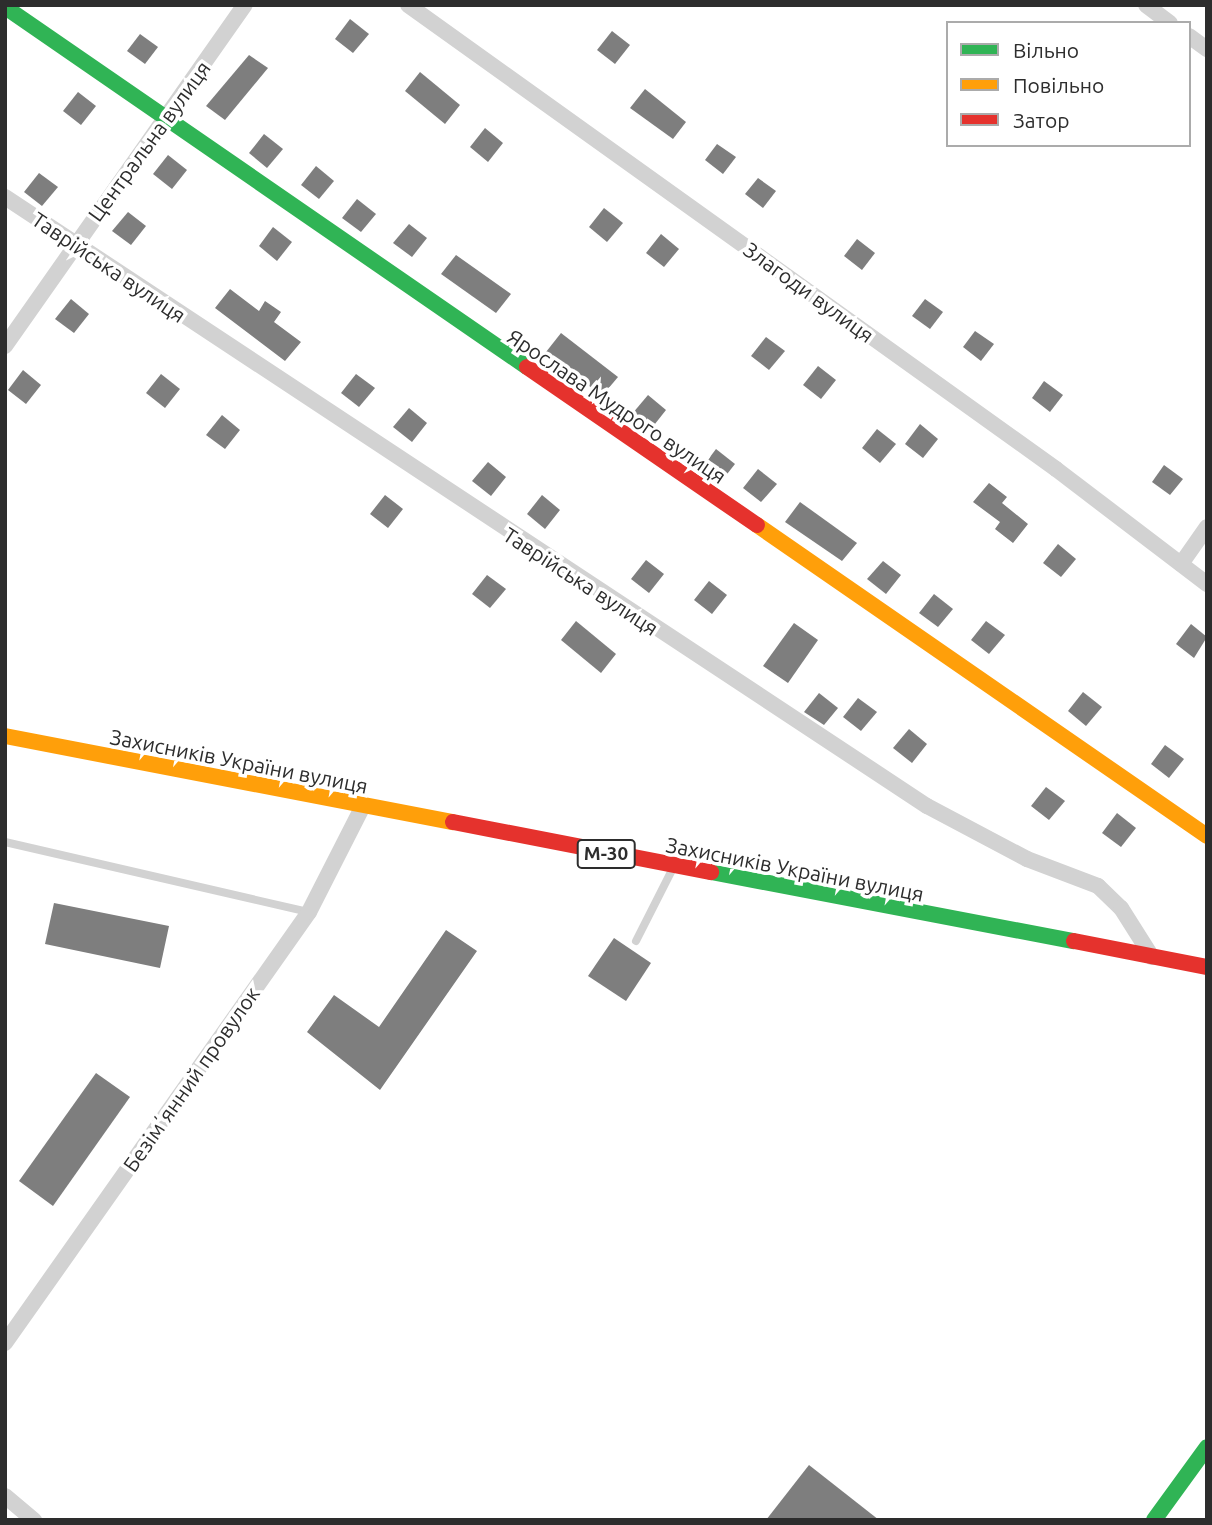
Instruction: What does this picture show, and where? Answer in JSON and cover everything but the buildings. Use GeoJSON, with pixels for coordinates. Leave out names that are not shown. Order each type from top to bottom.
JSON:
{"type":"FeatureCollection","features":[{"type":"Feature","properties":{"kind":"main road","name":"Ярослава Мудрого вулиця"},"geometry":{"type":"LineString","coordinates":[[5,7],[162,118],[1207,836]]}},
{"type":"Feature","properties":{"kind":"main road","name":"Захисників України вулиця"},"geometry":{"type":"LineString","coordinates":[[5,736],[673,867],[1207,967]]}},
{"type":"Feature","properties":{"kind":"main road"},"geometry":{"type":"LineString","coordinates":[[1154,1520],[1207,1447]]}},
{"type":"Feature","properties":{"kind":"street","name":"Центральна вулиця"},"geometry":{"type":"LineString","coordinates":[[5,346],[162,118],[245,5]]}},
{"type":"Feature","properties":{"kind":"street","name":"Злагоди вулиця"},"geometry":{"type":"LineString","coordinates":[[408,5],[1207,584]]}},
{"type":"Feature","properties":{"kind":"street"},"geometry":{"type":"LineString","coordinates":[[1146,5],[1167,21]]}},
{"type":"Feature","properties":{"kind":"street"},"geometry":{"type":"LineString","coordinates":[[1191,37],[1207,49]]}},
{"type":"Feature","properties":{"kind":"street","name":"Таврійська вулиця"},"geometry":{"type":"LineString","coordinates":[[5,197],[927,806],[1027,859],[1098,886],[1121,908],[1152,957]]}},
{"type":"Feature","properties":{"kind":"street"},"geometry":{"type":"LineString","coordinates":[[1181,564],[1207,527]]}},
{"type":"Feature","properties":{"kind":"street","name":"Безімʼянний провулок"},"geometry":{"type":"LineString","coordinates":[[5,1343],[309,912],[363,806]]}},
{"type":"Feature","properties":{"kind":"street"},"geometry":{"type":"LineString","coordinates":[[5,1496],[34,1520]]}},
{"type":"Feature","properties":{"kind":"lane"},"geometry":{"type":"LineString","coordinates":[[5,842],[309,912]]}},
{"type":"Feature","properties":{"kind":"lane"},"geometry":{"type":"LineString","coordinates":[[636,941],[673,867]]}},
{"type":"Feature","properties":{"kind":"traffic: fast"},"geometry":{"type":"LineString","coordinates":[[5,7],[527,367]]}},
{"type":"Feature","properties":{"kind":"traffic: fast"},"geometry":{"type":"LineString","coordinates":[[711,872],[1074,941]]}},
{"type":"Feature","properties":{"kind":"traffic: fast"},"geometry":{"type":"LineString","coordinates":[[1154,1520],[1207,1447]]}},
{"type":"Feature","properties":{"kind":"traffic: slow"},"geometry":{"type":"LineString","coordinates":[[757,525],[1207,836]]}},
{"type":"Feature","properties":{"kind":"traffic: slow"},"geometry":{"type":"LineString","coordinates":[[5,736],[453,822]]}},
{"type":"Feature","properties":{"kind":"traffic: jam"},"geometry":{"type":"LineString","coordinates":[[527,367],[757,525]]}},
{"type":"Feature","properties":{"kind":"traffic: jam"},"geometry":{"type":"LineString","coordinates":[[453,822],[711,872]]}},
{"type":"Feature","properties":{"kind":"traffic: jam"},"geometry":{"type":"LineString","coordinates":[[1074,941],[1207,967]]}}]}
